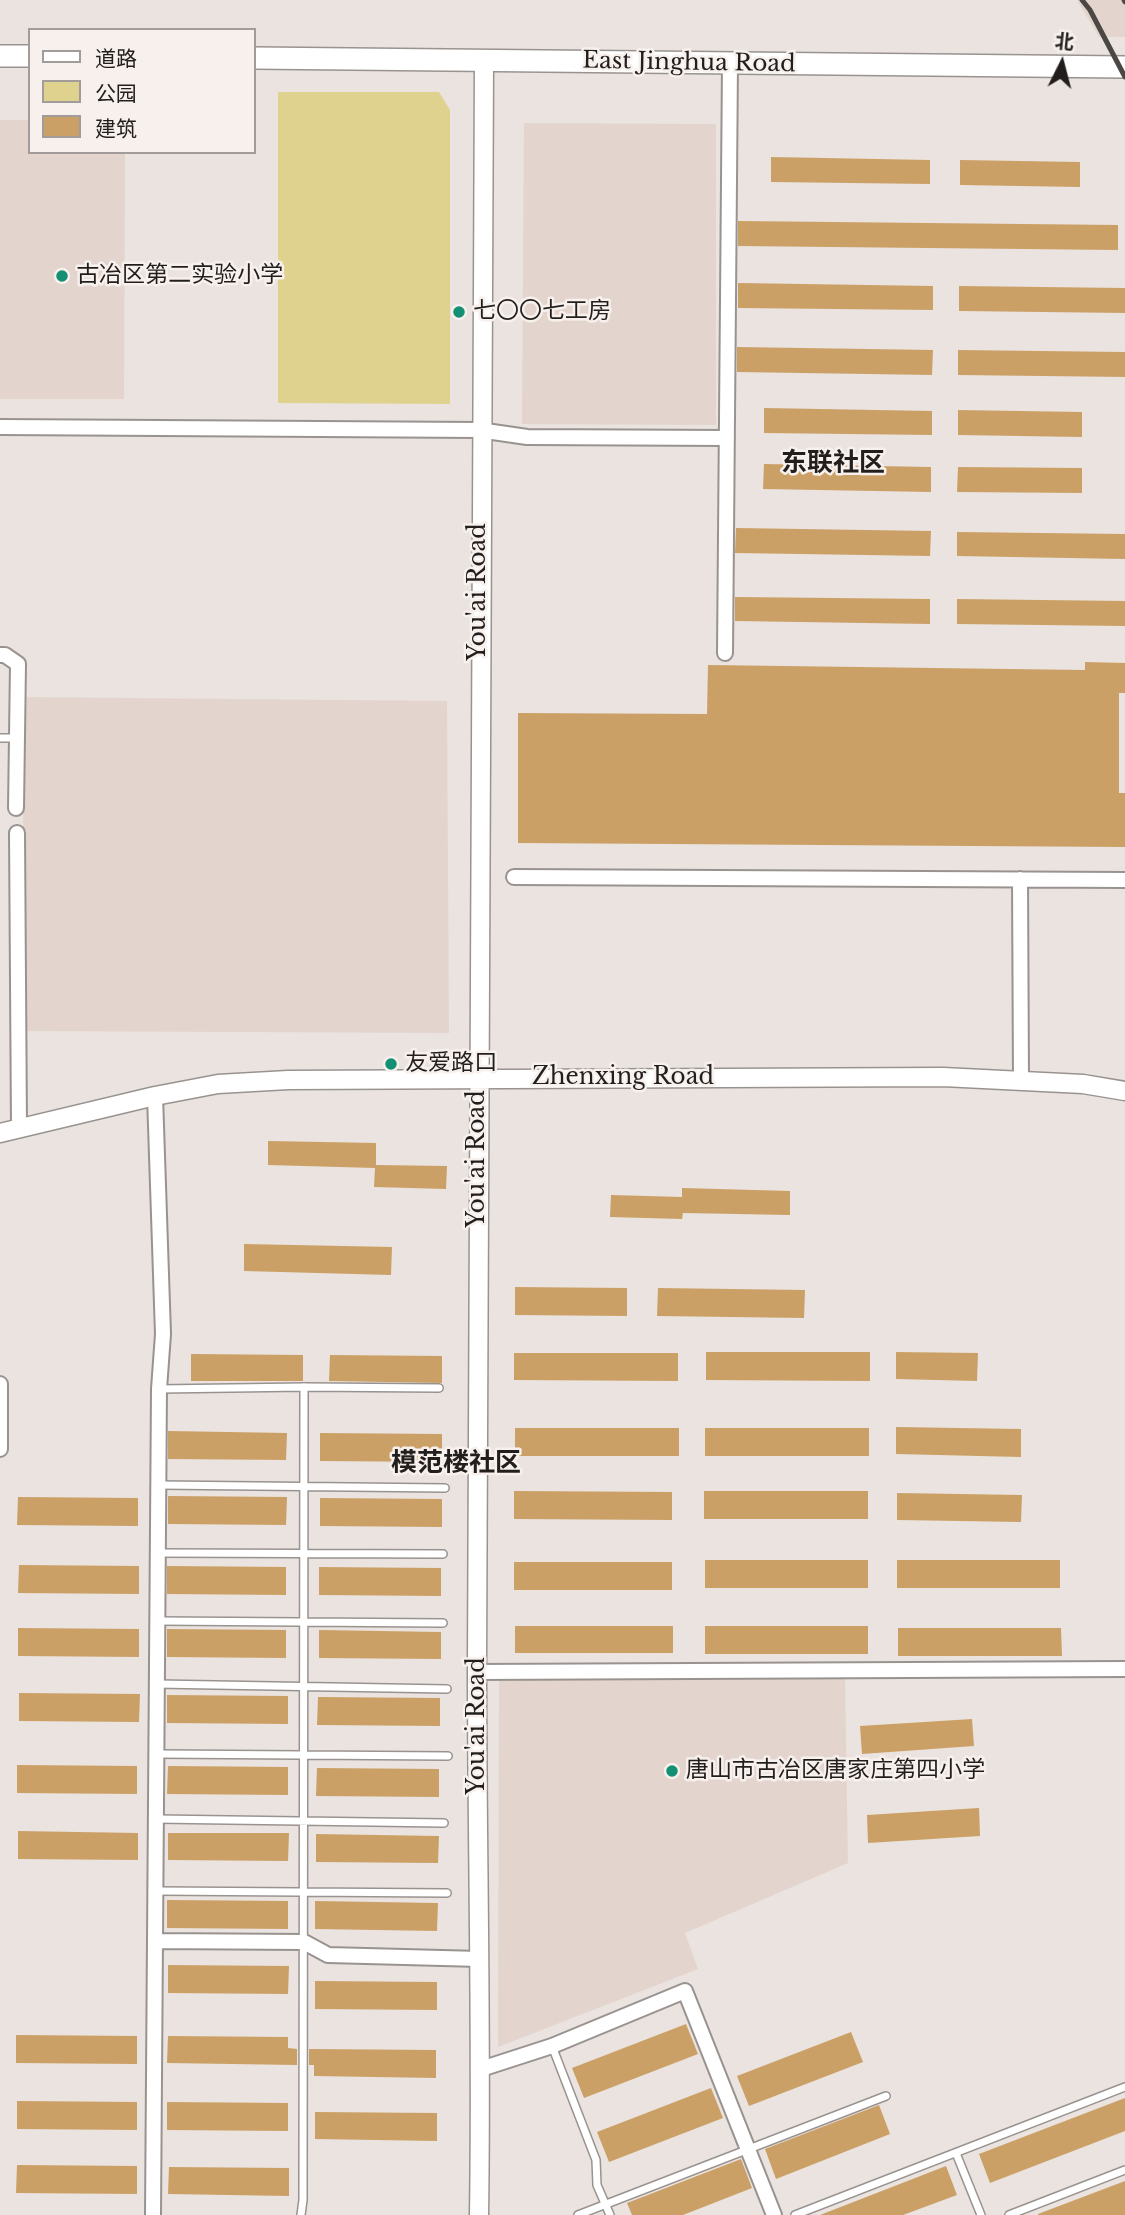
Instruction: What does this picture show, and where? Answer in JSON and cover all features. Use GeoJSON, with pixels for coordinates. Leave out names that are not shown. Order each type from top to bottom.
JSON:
{"type":"FeatureCollection","features":[{"type":"Feature","properties":{"kind":"main road"},"geometry":{"type":"LineString","coordinates":[[0,56],[28,56]]}},
{"type":"Feature","properties":{"kind":"main road","name":"East Jinghua Road"},"geometry":{"type":"LineString","coordinates":[[256,58],[1125,68]]}},
{"type":"Feature","properties":{"kind":"street","name":"You'ai Road"},"geometry":{"type":"LineString","coordinates":[[479,2215],[479,430],[484,61]]}},
{"type":"Feature","properties":{"kind":"street"},"geometry":{"type":"LineString","coordinates":[[725,653],[730,63]]}},
{"type":"Feature","properties":{"kind":"street"},"geometry":{"type":"LineString","coordinates":[[0,427],[479,430],[527,437],[727,438]]}},
{"type":"Feature","properties":{"kind":"street"},"geometry":{"type":"LineString","coordinates":[[0,655],[18,664],[16,808]]}},
{"type":"Feature","properties":{"kind":"street"},"geometry":{"type":"LineString","coordinates":[[17,833],[19,1128]]}},
{"type":"Feature","properties":{"kind":"street"},"geometry":{"type":"LineString","coordinates":[[514,877],[1125,880]]}},
{"type":"Feature","properties":{"kind":"street"},"geometry":{"type":"LineString","coordinates":[[1020,879],[1021,1081]]}},
{"type":"Feature","properties":{"kind":"street","name":"Zhenxing Road"},"geometry":{"type":"LineString","coordinates":[[0,1133],[155,1096],[218,1084],[274,1081],[943,1077],[1083,1084],[1125,1091]]}},
{"type":"Feature","properties":{"kind":"street"},"geometry":{"type":"LineString","coordinates":[[153,2215],[159,1389],[163,1334],[155,1096]]}},
{"type":"Feature","properties":{"kind":"street"},"geometry":{"type":"LineString","coordinates":[[0,1384],[0,1449]]}},
{"type":"Feature","properties":{"kind":"street"},"geometry":{"type":"LineString","coordinates":[[477,1672],[1125,1669]]}},
{"type":"Feature","properties":{"kind":"street"},"geometry":{"type":"LineString","coordinates":[[156,1941],[304,1942],[328,1955],[480,1959]]}},
{"type":"Feature","properties":{"kind":"street"},"geometry":{"type":"LineString","coordinates":[[481,2069],[552,2046],[685,1991],[774,2215]]}},
{"type":"Feature","properties":{"kind":"lane"},"geometry":{"type":"LineString","coordinates":[[0,738],[17,738]]}},
{"type":"Feature","properties":{"kind":"lane"},"geometry":{"type":"LineString","coordinates":[[301,2215],[304,1387]]}},
{"type":"Feature","properties":{"kind":"lane"},"geometry":{"type":"LineString","coordinates":[[159,1389],[439,1388]]}},
{"type":"Feature","properties":{"kind":"lane"},"geometry":{"type":"LineString","coordinates":[[158,1485],[445,1489]]}},
{"type":"Feature","properties":{"kind":"lane"},"geometry":{"type":"LineString","coordinates":[[158,1553],[443,1554]]}},
{"type":"Feature","properties":{"kind":"lane"},"geometry":{"type":"LineString","coordinates":[[158,1621],[443,1623]]}},
{"type":"Feature","properties":{"kind":"lane"},"geometry":{"type":"LineString","coordinates":[[157,1684],[447,1689]]}},
{"type":"Feature","properties":{"kind":"lane"},"geometry":{"type":"LineString","coordinates":[[157,1754],[448,1756]]}},
{"type":"Feature","properties":{"kind":"lane"},"geometry":{"type":"LineString","coordinates":[[156,1819],[444,1823]]}},
{"type":"Feature","properties":{"kind":"lane"},"geometry":{"type":"LineString","coordinates":[[156,1891],[447,1893]]}},
{"type":"Feature","properties":{"kind":"lane"},"geometry":{"type":"LineString","coordinates":[[552,2046],[596,2160],[597,2185],[610,2215]]}},
{"type":"Feature","properties":{"kind":"lane"},"geometry":{"type":"LineString","coordinates":[[795,2215],[1125,2087]]}},
{"type":"Feature","properties":{"kind":"lane"},"geometry":{"type":"LineString","coordinates":[[578,2215],[886,2096]]}},
{"type":"Feature","properties":{"kind":"lane"},"geometry":{"type":"LineString","coordinates":[[956,2153],[981,2215]]}},
{"type":"Feature","properties":{"kind":"lane"},"geometry":{"type":"LineString","coordinates":[[1009,2215],[1125,2170]]}},
{"type":"Feature","properties":{"kind":"shaded area"},"geometry":{"type":"Polygon","coordinates":[[[1077,0],[1125,0],[1125,37],[1099,37],[1077,0]]]}},
{"type":"Feature","properties":{"kind":"shaded area","name":"古冶区第二实验小学"},"geometry":{"type":"Polygon","coordinates":[[[0,120],[28,120],[28,154],[125,154],[124,399],[0,399],[0,120]]]}},
{"type":"Feature","properties":{"kind":"shaded area"},"geometry":{"type":"Polygon","coordinates":[[[524,123],[716,124],[716,425],[522,424],[524,123]]]}},
{"type":"Feature","properties":{"kind":"shaded area"},"geometry":{"type":"Polygon","coordinates":[[[23,697],[447,701],[449,1033],[24,1031],[23,697]]]}},
{"type":"Feature","properties":{"kind":"shaded area","name":"唐山市古冶区唐家庄第四小学"},"geometry":{"type":"Polygon","coordinates":[[[845,1678],[848,1863],[685,1933],[698,1969],[498,2047],[499,1679],[845,1678]]]}},
{"type":"Feature","properties":{"kind":"green space"},"geometry":{"type":"Polygon","coordinates":[[[278,92],[439,92],[450,110],[450,404],[278,403],[278,92]]]}},
{"type":"Feature","properties":{"kind":"building"},"geometry":{"type":"Polygon","coordinates":[[[771,157],[930,160],[930,184],[771,182],[771,157]]]}},
{"type":"Feature","properties":{"kind":"building"},"geometry":{"type":"Polygon","coordinates":[[[960,160],[1080,162],[1080,187],[960,185],[960,160]]]}},
{"type":"Feature","properties":{"kind":"building"},"geometry":{"type":"Polygon","coordinates":[[[738,221],[1118,225],[1118,250],[738,246],[738,221]]]}},
{"type":"Feature","properties":{"kind":"building"},"geometry":{"type":"Polygon","coordinates":[[[738,283],[933,286],[933,310],[738,308],[738,283]]]}},
{"type":"Feature","properties":{"kind":"building"},"geometry":{"type":"Polygon","coordinates":[[[959,286],[1125,288],[1125,313],[959,311],[959,286]]]}},
{"type":"Feature","properties":{"kind":"building"},"geometry":{"type":"Polygon","coordinates":[[[737,347],[933,350],[932,375],[737,372],[737,347]]]}},
{"type":"Feature","properties":{"kind":"building"},"geometry":{"type":"Polygon","coordinates":[[[958,350],[1125,352],[1125,377],[958,375],[958,350]]]}},
{"type":"Feature","properties":{"kind":"building"},"geometry":{"type":"Polygon","coordinates":[[[764,408],[932,411],[932,435],[764,433],[764,408]]]}},
{"type":"Feature","properties":{"kind":"building"},"geometry":{"type":"Polygon","coordinates":[[[958,410],[1082,412],[1082,437],[958,435],[958,410]]]}},
{"type":"Feature","properties":{"kind":"building"},"geometry":{"type":"Polygon","coordinates":[[[764,464],[931,467],[931,492],[763,489],[764,464]]]}},
{"type":"Feature","properties":{"kind":"building"},"geometry":{"type":"Polygon","coordinates":[[[958,467],[1082,468],[1082,493],[957,492],[958,467]]]}},
{"type":"Feature","properties":{"kind":"building"},"geometry":{"type":"Polygon","coordinates":[[[736,528],[931,531],[930,556],[735,553],[736,528]]]}},
{"type":"Feature","properties":{"kind":"building"},"geometry":{"type":"Polygon","coordinates":[[[957,532],[1125,534],[1125,559],[957,556],[957,532]]]}},
{"type":"Feature","properties":{"kind":"building"},"geometry":{"type":"Polygon","coordinates":[[[735,597],[930,599],[930,624],[735,621],[735,597]]]}},
{"type":"Feature","properties":{"kind":"building"},"geometry":{"type":"Polygon","coordinates":[[[957,599],[1125,601],[1125,626],[957,624],[957,599]]]}},
{"type":"Feature","properties":{"kind":"building"},"geometry":{"type":"Polygon","coordinates":[[[1085,662],[1125,663],[1125,693],[1119,693],[1119,793],[1125,793],[1125,847],[518,843],[518,713],[707,714],[708,665],[1085,670],[1085,662]]]}},
{"type":"Feature","properties":{"kind":"building"},"geometry":{"type":"Polygon","coordinates":[[[268,1141],[376,1143],[376,1165],[447,1166],[446,1189],[374,1187],[375,1168],[268,1165],[268,1141]]]}},
{"type":"Feature","properties":{"kind":"building"},"geometry":{"type":"Polygon","coordinates":[[[682,1188],[790,1191],[790,1215],[683,1213],[682,1219],[610,1217],[611,1195],[682,1197],[682,1188]]]}},
{"type":"Feature","properties":{"kind":"building"},"geometry":{"type":"Polygon","coordinates":[[[244,1244],[392,1247],[391,1275],[244,1271],[244,1244]]]}},
{"type":"Feature","properties":{"kind":"building"},"geometry":{"type":"Polygon","coordinates":[[[515,1287],[627,1288],[627,1316],[515,1315],[515,1287]]]}},
{"type":"Feature","properties":{"kind":"building"},"geometry":{"type":"Polygon","coordinates":[[[658,1288],[805,1290],[804,1318],[657,1316],[658,1288]]]}},
{"type":"Feature","properties":{"kind":"building"},"geometry":{"type":"Polygon","coordinates":[[[706,1352],[870,1352],[870,1381],[706,1380],[706,1352]]]}},
{"type":"Feature","properties":{"kind":"building"},"geometry":{"type":"Polygon","coordinates":[[[896,1352],[978,1353],[977,1381],[896,1379],[896,1352]]]}},
{"type":"Feature","properties":{"kind":"building"},"geometry":{"type":"Polygon","coordinates":[[[514,1353],[678,1353],[678,1381],[514,1380],[514,1353]]]}},
{"type":"Feature","properties":{"kind":"building"},"geometry":{"type":"Polygon","coordinates":[[[191,1354],[303,1355],[303,1381],[191,1381],[191,1354]]]}},
{"type":"Feature","properties":{"kind":"building"},"geometry":{"type":"Polygon","coordinates":[[[330,1355],[442,1356],[442,1383],[329,1381],[330,1355]]]}},
{"type":"Feature","properties":{"kind":"building"},"geometry":{"type":"Polygon","coordinates":[[[896,1427],[1021,1429],[1021,1457],[896,1454],[896,1427]]]}},
{"type":"Feature","properties":{"kind":"building"},"geometry":{"type":"Polygon","coordinates":[[[515,1428],[679,1428],[679,1456],[515,1456],[515,1428]]]}},
{"type":"Feature","properties":{"kind":"building"},"geometry":{"type":"Polygon","coordinates":[[[705,1428],[869,1428],[869,1456],[705,1456],[705,1428]]]}},
{"type":"Feature","properties":{"kind":"building"},"geometry":{"type":"Polygon","coordinates":[[[168,1431],[287,1433],[286,1460],[168,1459],[168,1431]]]}},
{"type":"Feature","properties":{"kind":"building"},"geometry":{"type":"Polygon","coordinates":[[[320,1433],[442,1434],[442,1462],[320,1461],[320,1433]]]}},
{"type":"Feature","properties":{"kind":"building"},"geometry":{"type":"Polygon","coordinates":[[[514,1491],[672,1492],[672,1520],[514,1519],[514,1491]]]}},
{"type":"Feature","properties":{"kind":"building"},"geometry":{"type":"Polygon","coordinates":[[[704,1491],[868,1491],[868,1519],[704,1519],[704,1491]]]}},
{"type":"Feature","properties":{"kind":"building"},"geometry":{"type":"Polygon","coordinates":[[[897,1493],[1022,1495],[1021,1522],[897,1520],[897,1493]]]}},
{"type":"Feature","properties":{"kind":"building"},"geometry":{"type":"Polygon","coordinates":[[[168,1496],[287,1497],[286,1525],[168,1524],[168,1496]]]}},
{"type":"Feature","properties":{"kind":"building"},"geometry":{"type":"Polygon","coordinates":[[[18,1497],[138,1498],[138,1526],[17,1525],[18,1497]]]}},
{"type":"Feature","properties":{"kind":"building"},"geometry":{"type":"Polygon","coordinates":[[[320,1498],[442,1499],[442,1527],[320,1526],[320,1498]]]}},
{"type":"Feature","properties":{"kind":"building"},"geometry":{"type":"Polygon","coordinates":[[[705,1560],[868,1560],[868,1588],[705,1588],[705,1560]]]}},
{"type":"Feature","properties":{"kind":"building"},"geometry":{"type":"Polygon","coordinates":[[[897,1560],[1060,1560],[1060,1588],[897,1588],[897,1560]]]}},
{"type":"Feature","properties":{"kind":"building"},"geometry":{"type":"Polygon","coordinates":[[[514,1562],[672,1562],[672,1590],[514,1590],[514,1562]]]}},
{"type":"Feature","properties":{"kind":"building"},"geometry":{"type":"Polygon","coordinates":[[[19,1565],[139,1566],[139,1594],[18,1593],[19,1565]]]}},
{"type":"Feature","properties":{"kind":"building"},"geometry":{"type":"Polygon","coordinates":[[[167,1566],[286,1567],[286,1595],[167,1594],[167,1566]]]}},
{"type":"Feature","properties":{"kind":"building"},"geometry":{"type":"Polygon","coordinates":[[[319,1567],[441,1568],[441,1596],[319,1595],[319,1567]]]}},
{"type":"Feature","properties":{"kind":"building"},"geometry":{"type":"Polygon","coordinates":[[[515,1626],[673,1626],[673,1653],[515,1653],[515,1626]]]}},
{"type":"Feature","properties":{"kind":"building"},"geometry":{"type":"Polygon","coordinates":[[[705,1626],[868,1626],[868,1654],[705,1654],[705,1626]]]}},
{"type":"Feature","properties":{"kind":"building"},"geometry":{"type":"Polygon","coordinates":[[[18,1628],[139,1629],[139,1657],[18,1656],[18,1628]]]}},
{"type":"Feature","properties":{"kind":"building"},"geometry":{"type":"Polygon","coordinates":[[[898,1628],[1061,1628],[1062,1656],[898,1656],[898,1628]]]}},
{"type":"Feature","properties":{"kind":"building"},"geometry":{"type":"Polygon","coordinates":[[[167,1629],[286,1630],[286,1658],[167,1657],[167,1629]]]}},
{"type":"Feature","properties":{"kind":"building"},"geometry":{"type":"Polygon","coordinates":[[[319,1630],[441,1632],[441,1659],[319,1658],[319,1630]]]}},
{"type":"Feature","properties":{"kind":"building"},"geometry":{"type":"Polygon","coordinates":[[[19,1693],[140,1694],[139,1722],[19,1721],[19,1693]]]}},
{"type":"Feature","properties":{"kind":"building"},"geometry":{"type":"Polygon","coordinates":[[[167,1695],[288,1696],[288,1724],[167,1723],[167,1695]]]}},
{"type":"Feature","properties":{"kind":"building"},"geometry":{"type":"Polygon","coordinates":[[[318,1697],[440,1698],[440,1726],[317,1725],[318,1697]]]}},
{"type":"Feature","properties":{"kind":"building"},"geometry":{"type":"Polygon","coordinates":[[[972,1719],[974,1746],[862,1754],[860,1726],[972,1719]]]}},
{"type":"Feature","properties":{"kind":"building"},"geometry":{"type":"Polygon","coordinates":[[[17,1765],[137,1766],[137,1794],[17,1793],[17,1765]]]}},
{"type":"Feature","properties":{"kind":"building"},"geometry":{"type":"Polygon","coordinates":[[[168,1766],[288,1767],[288,1795],[167,1794],[168,1766]]]}},
{"type":"Feature","properties":{"kind":"building"},"geometry":{"type":"Polygon","coordinates":[[[317,1768],[439,1769],[439,1797],[316,1796],[317,1768]]]}},
{"type":"Feature","properties":{"kind":"building"},"geometry":{"type":"Polygon","coordinates":[[[979,1808],[980,1836],[868,1843],[867,1815],[979,1808]]]}},
{"type":"Feature","properties":{"kind":"building"},"geometry":{"type":"Polygon","coordinates":[[[18,1831],[138,1833],[138,1860],[18,1859],[18,1831]]]}},
{"type":"Feature","properties":{"kind":"building"},"geometry":{"type":"Polygon","coordinates":[[[168,1833],[289,1833],[288,1861],[168,1860],[168,1833]]]}},
{"type":"Feature","properties":{"kind":"building"},"geometry":{"type":"Polygon","coordinates":[[[316,1834],[439,1836],[438,1863],[316,1862],[316,1834]]]}},
{"type":"Feature","properties":{"kind":"building"},"geometry":{"type":"Polygon","coordinates":[[[167,1900],[288,1901],[288,1929],[167,1928],[167,1900]]]}},
{"type":"Feature","properties":{"kind":"building"},"geometry":{"type":"Polygon","coordinates":[[[315,1901],[438,1903],[437,1931],[315,1929],[315,1901]]]}},
{"type":"Feature","properties":{"kind":"building"},"geometry":{"type":"Polygon","coordinates":[[[168,1965],[289,1966],[288,1994],[168,1993],[168,1965]]]}},
{"type":"Feature","properties":{"kind":"building"},"geometry":{"type":"Polygon","coordinates":[[[315,1981],[437,1982],[437,2010],[315,2009],[315,1981]]]}},
{"type":"Feature","properties":{"kind":"building"},"geometry":{"type":"Polygon","coordinates":[[[686,2024],[698,2054],[584,2098],[572,2068],[686,2024]]]}},
{"type":"Feature","properties":{"kind":"building"},"geometry":{"type":"Polygon","coordinates":[[[851,2032],[863,2062],[749,2106],[737,2076],[851,2032]]]}},
{"type":"Feature","properties":{"kind":"building"},"geometry":{"type":"Polygon","coordinates":[[[16,2035],[137,2036],[137,2064],[16,2063],[16,2035]]]}},
{"type":"Feature","properties":{"kind":"building"},"geometry":{"type":"Polygon","coordinates":[[[168,2036],[288,2037],[288,2048],[297,2049],[297,2065],[167,2063],[168,2036]]]}},
{"type":"Feature","properties":{"kind":"building"},"geometry":{"type":"Polygon","coordinates":[[[309,2049],[436,2050],[436,2078],[314,2076],[314,2065],[309,2065],[309,2049]]]}},
{"type":"Feature","properties":{"kind":"building"},"geometry":{"type":"Polygon","coordinates":[[[711,2088],[723,2118],[609,2162],[597,2132],[711,2088]]]}},
{"type":"Feature","properties":{"kind":"building"},"geometry":{"type":"Polygon","coordinates":[[[1125,2098],[1125,2131],[990,2183],[979,2154],[1125,2098]]]}},
{"type":"Feature","properties":{"kind":"building"},"geometry":{"type":"Polygon","coordinates":[[[17,2101],[137,2102],[137,2130],[17,2129],[17,2101]]]}},
{"type":"Feature","properties":{"kind":"building"},"geometry":{"type":"Polygon","coordinates":[[[167,2102],[288,2103],[288,2131],[167,2130],[167,2102]]]}},
{"type":"Feature","properties":{"kind":"building"},"geometry":{"type":"Polygon","coordinates":[[[879,2105],[890,2134],[776,2179],[765,2149],[879,2105]]]}},
{"type":"Feature","properties":{"kind":"building"},"geometry":{"type":"Polygon","coordinates":[[[315,2112],[437,2113],[437,2141],[315,2139],[315,2112]]]}},
{"type":"Feature","properties":{"kind":"building"},"geometry":{"type":"Polygon","coordinates":[[[741,2159],[752,2188],[683,2215],[632,2215],[627,2203],[741,2159]]]}},
{"type":"Feature","properties":{"kind":"building"},"geometry":{"type":"Polygon","coordinates":[[[17,2165],[137,2166],[137,2194],[16,2193],[17,2165]]]}},
{"type":"Feature","properties":{"kind":"building"},"geometry":{"type":"Polygon","coordinates":[[[946,2166],[957,2195],[903,2215],[820,2215],[946,2166]]]}},
{"type":"Feature","properties":{"kind":"building"},"geometry":{"type":"Polygon","coordinates":[[[169,2167],[289,2168],[289,2196],[168,2194],[169,2167]]]}},
{"type":"Feature","properties":{"kind":"building"},"geometry":{"type":"Polygon","coordinates":[[[1125,2181],[1125,2215],[1038,2215],[1038,2214],[1125,2181]]]}},
{"type":"Feature","properties":{"kind":"railway"},"geometry":{"type":"LineString","coordinates":[[1082,0],[1090,10],[1125,77]]}},
{"type":"Feature","properties":{"kind":"place","name":"古冶区第二实验小学"},"geometry":{"type":"Point","coordinates":[62,276]}},
{"type":"Feature","properties":{"kind":"place","name":"七〇〇七工房"},"geometry":{"type":"Point","coordinates":[459,312]}},
{"type":"Feature","properties":{"kind":"place","name":"友爱路口"},"geometry":{"type":"Point","coordinates":[391,1064]}},
{"type":"Feature","properties":{"kind":"place","name":"唐山市古冶区唐家庄第四小学"},"geometry":{"type":"Point","coordinates":[672,1771]}},
{"type":"Feature","properties":{"kind":"district","name":"东联社区"},"geometry":{"type":"Point","coordinates":[833,464]}},
{"type":"Feature","properties":{"kind":"district","name":"模范楼社区"},"geometry":{"type":"Point","coordinates":[456,1464]}}]}
